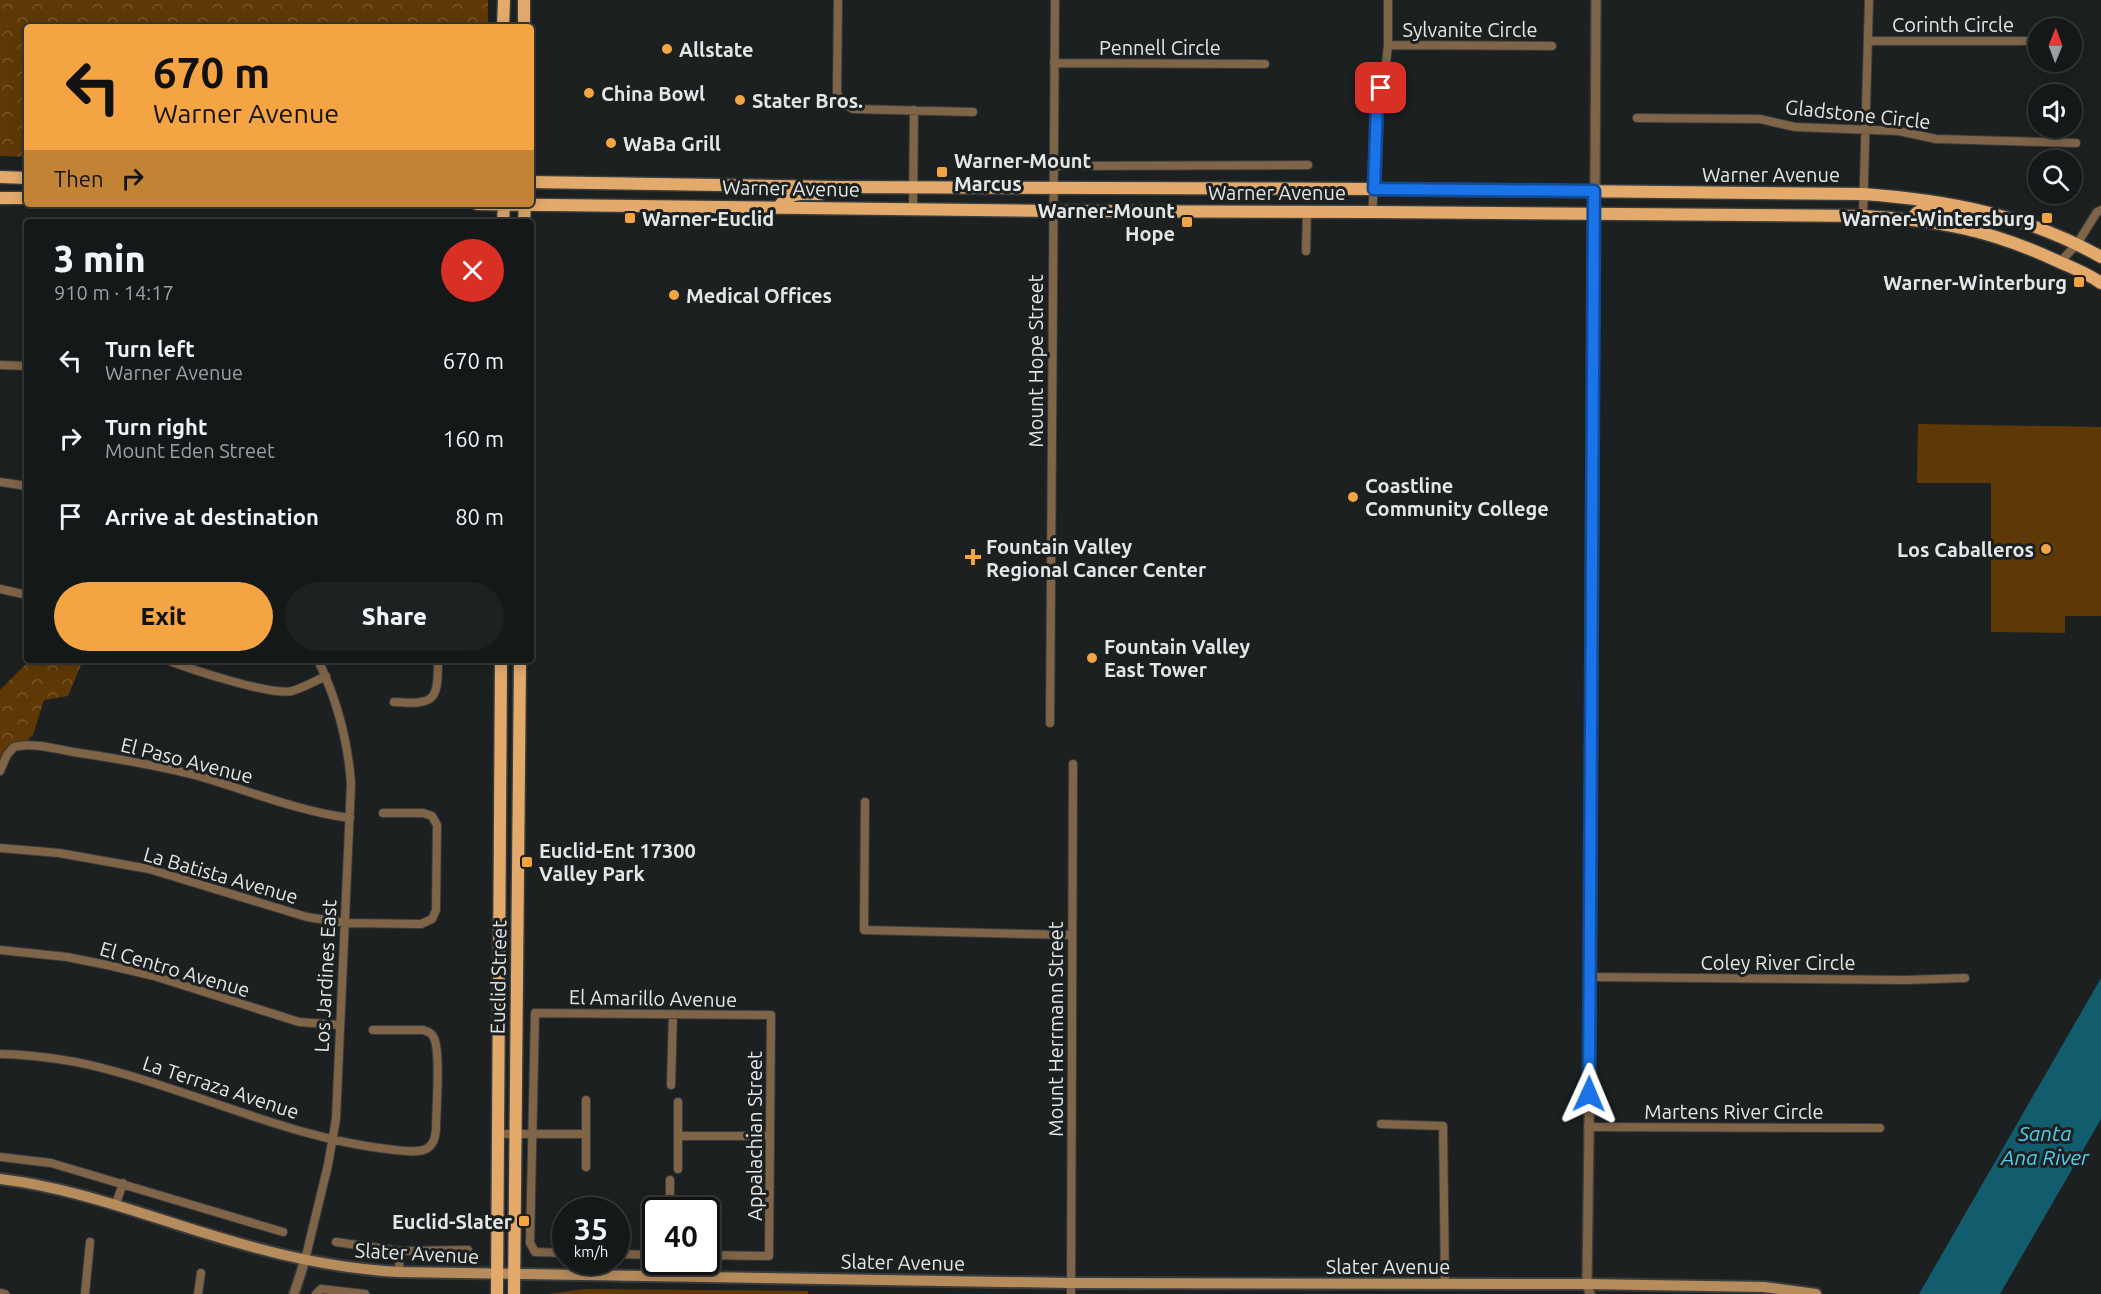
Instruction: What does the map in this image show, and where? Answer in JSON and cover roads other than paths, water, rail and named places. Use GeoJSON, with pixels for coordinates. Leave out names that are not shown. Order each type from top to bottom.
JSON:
{"type":"FeatureCollection","features":[{"type":"Feature","properties":{"kind":"main road"},"geometry":{"type":"LineString","coordinates":[[503,24],[504,0]]}},
{"type":"Feature","properties":{"kind":"main road"},"geometry":{"type":"LineString","coordinates":[[524,0],[524,24]]}},
{"type":"Feature","properties":{"kind":"main road"},"geometry":{"type":"LineString","coordinates":[[0,177],[24,178]]}},
{"type":"Feature","properties":{"kind":"main road","name":"Warner Avenue"},"geometry":{"type":"LineString","coordinates":[[534,182],[1053,189],[1374,189],[1863,194],[1938,201],[1976,208],[2020,221],[2077,244],[2101,257]]}},
{"type":"Feature","properties":{"kind":"main road"},"geometry":{"type":"LineString","coordinates":[[778,208],[783,199],[790,196],[820,194],[835,187]]}},
{"type":"Feature","properties":{"kind":"main road"},"geometry":{"type":"LineString","coordinates":[[0,198],[24,198]]}},
{"type":"Feature","properties":{"kind":"main road","name":"Warner Avenue"},"geometry":{"type":"LineString","coordinates":[[534,204],[1053,211],[1863,216],[1912,219],[1953,225],[1994,235],[2061,262],[2101,283]]}},
{"type":"Feature","properties":{"kind":"main road"},"geometry":{"type":"LineString","coordinates":[[1912,219],[1921,208],[1976,208]]}},
{"type":"Feature","properties":{"kind":"main road","name":"Euclid Street"},"geometry":{"type":"LineString","coordinates":[[497,1294],[501,663]]}},
{"type":"Feature","properties":{"kind":"main road","name":"Euclid Street"},"geometry":{"type":"LineString","coordinates":[[514,1294],[520,663]]}},
{"type":"Feature","properties":{"kind":"main road","name":"Slater Avenue"},"geometry":{"type":"LineString","coordinates":[[0,1179],[28,1182],[72,1192],[241,1244],[305,1260],[350,1268],[399,1272],[669,1276],[1071,1288],[1445,1284],[1587,1291],[1764,1287],[1816,1294]]}},
{"type":"Feature","properties":{"kind":"street"},"geometry":{"type":"LineString","coordinates":[[838,0],[837,93],[844,104],[852,109],[973,112]]}},
{"type":"Feature","properties":{"kind":"street","name":"Mount Hope Street"},"geometry":{"type":"LineString","coordinates":[[1050,723],[1055,0]]}},
{"type":"Feature","properties":{"kind":"street"},"geometry":{"type":"LineString","coordinates":[[1372,212],[1377,104],[1385,73],[1388,45],[1388,0]]}},
{"type":"Feature","properties":{"kind":"street"},"geometry":{"type":"LineString","coordinates":[[1587,1291],[1591,977],[1596,0]]}},
{"type":"Feature","properties":{"kind":"street"},"geometry":{"type":"LineString","coordinates":[[1863,216],[1869,0]]}},
{"type":"Feature","properties":{"kind":"street","name":"Corinth Circle"},"geometry":{"type":"LineString","coordinates":[[1868,41],[2028,41]]}},
{"type":"Feature","properties":{"kind":"street","name":"Sylvanite Circle"},"geometry":{"type":"LineString","coordinates":[[1388,45],[1552,46]]}},
{"type":"Feature","properties":{"kind":"street","name":"Pennell Circle"},"geometry":{"type":"LineString","coordinates":[[1054,63],[1265,64]]}},
{"type":"Feature","properties":{"kind":"street"},"geometry":{"type":"LineString","coordinates":[[913,208],[914,110]]}},
{"type":"Feature","properties":{"kind":"street","name":"Gladstone Circle"},"geometry":{"type":"LineString","coordinates":[[1637,118],[1760,119],[1795,127],[1865,128],[1899,131],[1936,139],[2076,143]]}},
{"type":"Feature","properties":{"kind":"street","name":"Warner Avenue"},"geometry":{"type":"LineString","coordinates":[[1053,166],[1308,165]]}},
{"type":"Feature","properties":{"kind":"street"},"geometry":{"type":"LineString","coordinates":[[2061,262],[2077,244],[2097,212],[2101,210]]}},
{"type":"Feature","properties":{"kind":"street"},"geometry":{"type":"LineString","coordinates":[[1306,251],[1307,211]]}},
{"type":"Feature","properties":{"kind":"street"},"geometry":{"type":"LineString","coordinates":[[0,365],[24,366]]}},
{"type":"Feature","properties":{"kind":"street"},"geometry":{"type":"LineString","coordinates":[[0,483],[24,486]]}},
{"type":"Feature","properties":{"kind":"street"},"geometry":{"type":"LineString","coordinates":[[0,589],[24,594]]}},
{"type":"Feature","properties":{"kind":"street"},"geometry":{"type":"LineString","coordinates":[[175,663],[275,692],[293,691],[326,676]]}},
{"type":"Feature","properties":{"kind":"street","name":"Los Jardines East"},"geometry":{"type":"LineString","coordinates":[[294,1294],[305,1260],[333,1140],[339,1086],[346,923],[351,784],[348,749],[336,700],[320,663]]}},
{"type":"Feature","properties":{"kind":"street"},"geometry":{"type":"LineString","coordinates":[[394,702],[418,704],[432,697],[438,683],[438,663]]}},
{"type":"Feature","properties":{"kind":"street","name":"El Paso Avenue"},"geometry":{"type":"LineString","coordinates":[[0,771],[14,747],[54,749],[155,765],[322,814],[350,818]]}},
{"type":"Feature","properties":{"kind":"street","name":"Mount Herrmann Street"},"geometry":{"type":"LineString","coordinates":[[1071,1288],[1073,764]]}},
{"type":"Feature","properties":{"kind":"street"},"geometry":{"type":"LineString","coordinates":[[865,802],[864,930],[1072,935]]}},
{"type":"Feature","properties":{"kind":"street","name":"La Batista Avenue"},"geometry":{"type":"LineString","coordinates":[[0,848],[59,853],[149,869],[307,917],[346,923],[421,924],[432,919],[436,910],[437,825],[432,816],[423,813],[383,813]]}},
{"type":"Feature","properties":{"kind":"street","name":"El Centro Avenue"},"geometry":{"type":"LineString","coordinates":[[0,950],[67,957],[107,965],[154,976],[300,1022],[340,1025]]}},
{"type":"Feature","properties":{"kind":"street","name":"Coley River Circle"},"geometry":{"type":"LineString","coordinates":[[1591,977],[1905,980],[1965,978]]}},
{"type":"Feature","properties":{"kind":"street"},"geometry":{"type":"LineString","coordinates":[[499,991],[517,991]]}},
{"type":"Feature","properties":{"kind":"street","name":"El Amarillo Avenue"},"geometry":{"type":"LineString","coordinates":[[532,1134],[535,1013],[771,1015]]}},
{"type":"Feature","properties":{"kind":"street"},"geometry":{"type":"LineString","coordinates":[[671,1085],[673,1014]]}},
{"type":"Feature","properties":{"kind":"street","name":"Appalachian Street"},"geometry":{"type":"LineString","coordinates":[[720,1256],[769,1256],[771,1015]]}},
{"type":"Feature","properties":{"kind":"street","name":"La Terraza Avenue"},"geometry":{"type":"LineString","coordinates":[[0,1054],[72,1061],[118,1072],[333,1140],[374,1148],[424,1150],[431,1146],[436,1130],[434,1036],[431,1032],[423,1030],[373,1030]]}},
{"type":"Feature","properties":{"kind":"street"},"geometry":{"type":"LineString","coordinates":[[585,1167],[586,1100]]}},
{"type":"Feature","properties":{"kind":"street"},"geometry":{"type":"LineString","coordinates":[[678,1102],[678,1170]]}},
{"type":"Feature","properties":{"kind":"street"},"geometry":{"type":"LineString","coordinates":[[1381,1124],[1443,1126],[1445,1284]]}},
{"type":"Feature","properties":{"kind":"street","name":"Martens River Circle"},"geometry":{"type":"LineString","coordinates":[[1588,1127],[1880,1128]]}},
{"type":"Feature","properties":{"kind":"street"},"geometry":{"type":"LineString","coordinates":[[498,1134],[586,1134]]}},
{"type":"Feature","properties":{"kind":"street"},"geometry":{"type":"LineString","coordinates":[[532,1134],[530,1243],[535,1252],[552,1253]]}},
{"type":"Feature","properties":{"kind":"street"},"geometry":{"type":"LineString","coordinates":[[678,1136],[770,1136]]}},
{"type":"Feature","properties":{"kind":"street"},"geometry":{"type":"LineString","coordinates":[[0,1157],[51,1163],[283,1232]]}},
{"type":"Feature","properties":{"kind":"street"},"geometry":{"type":"LineString","coordinates":[[670,1180],[670,1197]]}},
{"type":"Feature","properties":{"kind":"street"},"geometry":{"type":"LineString","coordinates":[[116,1204],[123,1183]]}},
{"type":"Feature","properties":{"kind":"street"},"geometry":{"type":"LineString","coordinates":[[85,1294],[90,1242]]}},
{"type":"Feature","properties":{"kind":"street"},"geometry":{"type":"LineString","coordinates":[[336,1242],[400,1251],[468,1250]]}},
{"type":"Feature","properties":{"kind":"street"},"geometry":{"type":"LineString","coordinates":[[399,1272],[400,1251]]}},
{"type":"Feature","properties":{"kind":"street"},"geometry":{"type":"LineString","coordinates":[[198,1294],[201,1273]]}},
{"type":"Feature","properties":{"kind":"street"},"geometry":{"type":"LineString","coordinates":[[316,1294],[321,1289],[365,1294]]}},
{"type":"Feature","properties":{"kind":"street"},"geometry":{"type":"LineString","coordinates":[[0,1293],[5,1294]]}},
{"type":"Feature","properties":{"kind":"water","name":"Santa Ana River"},"geometry":{"type":"Polygon","coordinates":[[[2101,978],[2101,1119],[2000,1294],[1919,1294],[2101,978]]]}},
{"type":"Feature","properties":{"kind":"place","name":"Allstate"},"geometry":{"type":"Point","coordinates":[667,49]}},
{"type":"Feature","properties":{"kind":"place","name":"China Bowl"},"geometry":{"type":"Point","coordinates":[589,93]}},
{"type":"Feature","properties":{"kind":"place","name":"Stater Bros."},"geometry":{"type":"Point","coordinates":[740,100]}},
{"type":"Feature","properties":{"kind":"place","name":"WaBa Grill"},"geometry":{"type":"Point","coordinates":[611,143]}},
{"type":"Feature","properties":{"kind":"place","name":"Warner-Mount Marcus"},"geometry":{"type":"Point","coordinates":[942,172]}},
{"type":"Feature","properties":{"kind":"place","name":"Warner-Euclid"},"geometry":{"type":"Point","coordinates":[630,218]}},
{"type":"Feature","properties":{"kind":"place","name":"Warner-Wintersburg"},"geometry":{"type":"Point","coordinates":[2047,218]}},
{"type":"Feature","properties":{"kind":"place","name":"Warner-Mount Hope"},"geometry":{"type":"Point","coordinates":[1187,222]}},
{"type":"Feature","properties":{"kind":"place","name":"Warner-Winterburg"},"geometry":{"type":"Point","coordinates":[2079,282]}},
{"type":"Feature","properties":{"kind":"place","name":"Medical Offices"},"geometry":{"type":"Point","coordinates":[674,295]}},
{"type":"Feature","properties":{"kind":"place","name":"Coastline Community College"},"geometry":{"type":"Point","coordinates":[1353,497]}},
{"type":"Feature","properties":{"kind":"place","name":"Los Caballeros"},"geometry":{"type":"Point","coordinates":[2046,549]}},
{"type":"Feature","properties":{"kind":"place","name":"Fountain Valley Regional Cancer Center"},"geometry":{"type":"Point","coordinates":[973,557]}},
{"type":"Feature","properties":{"kind":"place","name":"Fountain Valley East Tower"},"geometry":{"type":"Point","coordinates":[1092,658]}},
{"type":"Feature","properties":{"kind":"place","name":"Euclid-Ent 17300 Valley Park"},"geometry":{"type":"Point","coordinates":[527,862]}},
{"type":"Feature","properties":{"kind":"place","name":"Euclid-Slater"},"geometry":{"type":"Point","coordinates":[524,1221]}}]}
